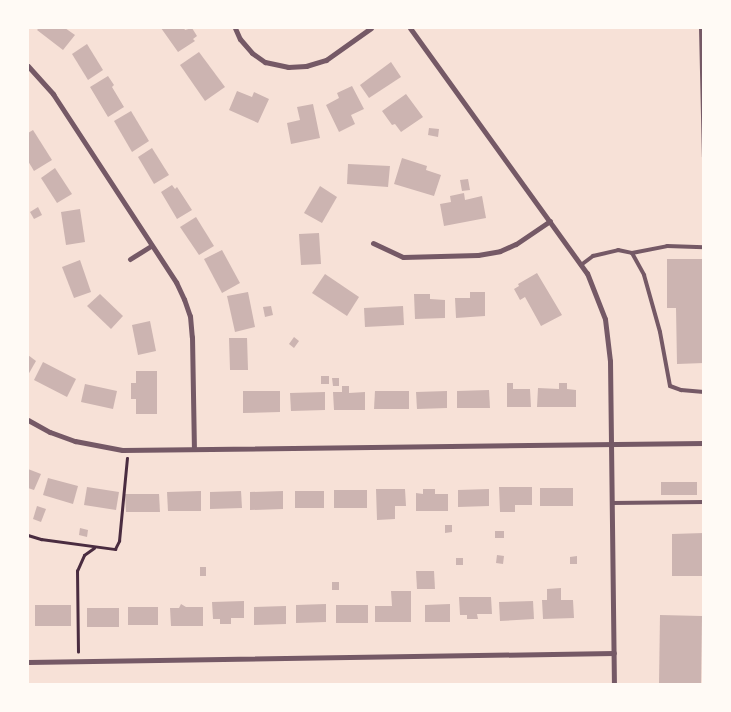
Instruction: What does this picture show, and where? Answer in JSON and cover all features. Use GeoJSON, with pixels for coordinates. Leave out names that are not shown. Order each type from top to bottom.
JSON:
{"type":"FeatureCollection","features":[{"type":"Feature","properties":{"kind":"street"},"geometry":{"type":"LineString","coordinates":[[235,28],[252,53],[265,62],[288,67],[306,66],[326,60],[371,28]]}},
{"type":"Feature","properties":{"kind":"street"},"geometry":{"type":"LineString","coordinates":[[410,28],[581,265],[598,298],[605,319],[610,361],[614,684]]}},
{"type":"Feature","properties":{"kind":"street"},"geometry":{"type":"LineString","coordinates":[[28,66],[53,94],[176,282],[190,316],[194,450]]}},
{"type":"Feature","properties":{"kind":"street"},"geometry":{"type":"LineString","coordinates":[[373,243],[403,257],[500,252],[516,244],[550,221]]}},
{"type":"Feature","properties":{"kind":"street"},"geometry":{"type":"LineString","coordinates":[[130,259],[151,246]]}},
{"type":"Feature","properties":{"kind":"street"},"geometry":{"type":"LineString","coordinates":[[28,420],[50,432],[75,441],[127,450],[704,444]]}},
{"type":"Feature","properties":{"kind":"street"},"geometry":{"type":"LineString","coordinates":[[28,662],[614,652]]}},
{"type":"Feature","properties":{"kind":"lane"},"geometry":{"type":"LineString","coordinates":[[701,28],[704,158]]}},
{"type":"Feature","properties":{"kind":"lane"},"geometry":{"type":"LineString","coordinates":[[581,265],[593,256],[618,250],[632,253],[667,246],[704,247]]}},
{"type":"Feature","properties":{"kind":"lane"},"geometry":{"type":"LineString","coordinates":[[632,253],[644,275],[660,332],[670,386],[681,390],[704,392]]}},
{"type":"Feature","properties":{"kind":"lane"},"geometry":{"type":"LineString","coordinates":[[612,503],[704,502]]}},
{"type":"Feature","properties":{"kind":"path"},"geometry":{"type":"LineString","coordinates":[[28,535],[94,548],[115,549],[119,541],[127,450]]}},
{"type":"Feature","properties":{"kind":"path"},"geometry":{"type":"LineString","coordinates":[[79,661],[77,571],[84,555],[94,548]]}},
{"type":"Feature","properties":{"kind":"building"},"geometry":{"type":"Polygon","coordinates":[[[39,28],[65,28],[75,35],[63,50],[37,30],[39,28]]]}},
{"type":"Feature","properties":{"kind":"building"},"geometry":{"type":"Polygon","coordinates":[[[161,28],[184,28],[185,30],[192,28],[197,36],[193,39],[195,41],[178,52],[161,28]]]}},
{"type":"Feature","properties":{"kind":"building"},"geometry":{"type":"Polygon","coordinates":[[[87,44],[103,70],[88,80],[72,54],[87,44]]]}},
{"type":"Feature","properties":{"kind":"building"},"geometry":{"type":"Polygon","coordinates":[[[199,52],[225,87],[205,101],[180,65],[199,52]]]}},
{"type":"Feature","properties":{"kind":"building"},"geometry":{"type":"Polygon","coordinates":[[[391,62],[401,77],[369,98],[360,85],[391,62]]]}},
{"type":"Feature","properties":{"kind":"building"},"geometry":{"type":"Polygon","coordinates":[[[108,76],[124,107],[108,117],[90,87],[108,76]]]}},
{"type":"Feature","properties":{"kind":"building"},"geometry":{"type":"Polygon","coordinates":[[[352,86],[364,109],[351,115],[355,124],[339,132],[326,105],[339,98],[337,93],[352,86]]]}},
{"type":"Feature","properties":{"kind":"building"},"geometry":{"type":"Polygon","coordinates":[[[237,91],[252,97],[254,92],[269,99],[258,123],[229,110],[237,91]]]}},
{"type":"Feature","properties":{"kind":"building"},"geometry":{"type":"Polygon","coordinates":[[[406,94],[423,117],[401,132],[395,124],[392,125],[382,111],[406,94]]]}},
{"type":"Feature","properties":{"kind":"building"},"geometry":{"type":"Polygon","coordinates":[[[313,104],[320,138],[291,144],[287,123],[300,120],[297,107],[313,104]]]}},
{"type":"Feature","properties":{"kind":"building"},"geometry":{"type":"Polygon","coordinates":[[[131,111],[149,141],[132,152],[114,121],[131,111]]]}},
{"type":"Feature","properties":{"kind":"building"},"geometry":{"type":"Polygon","coordinates":[[[429,128],[439,129],[438,137],[428,135],[429,128]]]}},
{"type":"Feature","properties":{"kind":"building"},"geometry":{"type":"Polygon","coordinates":[[[33,130],[52,160],[34,171],[28,161],[28,133],[33,130]]]}},
{"type":"Feature","properties":{"kind":"building"},"geometry":{"type":"Polygon","coordinates":[[[152,148],[169,175],[154,184],[138,157],[152,148]]]}},
{"type":"Feature","properties":{"kind":"building"},"geometry":{"type":"Polygon","coordinates":[[[402,158],[427,166],[426,170],[441,175],[434,196],[394,184],[402,158]]]}},
{"type":"Feature","properties":{"kind":"building"},"geometry":{"type":"Polygon","coordinates":[[[348,164],[390,166],[388,187],[347,184],[348,164]]]}},
{"type":"Feature","properties":{"kind":"building"},"geometry":{"type":"Polygon","coordinates":[[[55,168],[72,194],[57,203],[41,178],[55,168]]]}},
{"type":"Feature","properties":{"kind":"building"},"geometry":{"type":"Polygon","coordinates":[[[468,179],[470,190],[462,191],[460,180],[468,179]]]}},
{"type":"Feature","properties":{"kind":"building"},"geometry":{"type":"Polygon","coordinates":[[[172,185],[175,189],[177,187],[192,210],[177,219],[161,192],[172,185]]]}},
{"type":"Feature","properties":{"kind":"building"},"geometry":{"type":"Polygon","coordinates":[[[320,186],[337,197],[322,223],[304,213],[320,186]]]}},
{"type":"Feature","properties":{"kind":"building"},"geometry":{"type":"Polygon","coordinates":[[[464,193],[465,200],[482,196],[486,218],[444,226],[440,204],[451,202],[450,196],[464,193]]]}},
{"type":"Feature","properties":{"kind":"building"},"geometry":{"type":"Polygon","coordinates":[[[38,207],[42,215],[34,219],[30,212],[38,207]]]}},
{"type":"Feature","properties":{"kind":"building"},"geometry":{"type":"Polygon","coordinates":[[[80,209],[85,242],[66,245],[61,212],[80,209]]]}},
{"type":"Feature","properties":{"kind":"building"},"geometry":{"type":"Polygon","coordinates":[[[196,217],[214,246],[199,255],[180,227],[196,217]]]}},
{"type":"Feature","properties":{"kind":"building"},"geometry":{"type":"Polygon","coordinates":[[[319,233],[321,264],[301,265],[299,234],[319,233]]]}},
{"type":"Feature","properties":{"kind":"building"},"geometry":{"type":"Polygon","coordinates":[[[222,250],[240,283],[222,293],[204,259],[222,250]]]}},
{"type":"Feature","properties":{"kind":"building"},"geometry":{"type":"Polygon","coordinates":[[[667,259],[704,259],[704,363],[677,364],[676,308],[667,308],[667,259]]]}},
{"type":"Feature","properties":{"kind":"building"},"geometry":{"type":"Polygon","coordinates":[[[80,260],[91,292],[74,298],[62,267],[80,260]]]}},
{"type":"Feature","properties":{"kind":"building"},"geometry":{"type":"Polygon","coordinates":[[[537,273],[562,315],[541,326],[525,297],[520,300],[514,289],[519,286],[518,284],[537,273]]]}},
{"type":"Feature","properties":{"kind":"building"},"geometry":{"type":"Polygon","coordinates":[[[325,274],[359,297],[347,316],[312,293],[325,274]]]}},
{"type":"Feature","properties":{"kind":"building"},"geometry":{"type":"Polygon","coordinates":[[[248,292],[255,327],[235,332],[227,296],[248,292]]]}},
{"type":"Feature","properties":{"kind":"building"},"geometry":{"type":"Polygon","coordinates":[[[470,292],[485,292],[485,316],[456,318],[455,298],[470,298],[470,292]]]}},
{"type":"Feature","properties":{"kind":"building"},"geometry":{"type":"Polygon","coordinates":[[[100,294],[123,316],[111,329],[87,306],[100,294]]]}},
{"type":"Feature","properties":{"kind":"building"},"geometry":{"type":"Polygon","coordinates":[[[414,294],[430,294],[430,299],[445,300],[445,318],[415,319],[414,294]]]}},
{"type":"Feature","properties":{"kind":"building"},"geometry":{"type":"Polygon","coordinates":[[[271,306],[273,315],[265,317],[263,307],[271,306]]]}},
{"type":"Feature","properties":{"kind":"building"},"geometry":{"type":"Polygon","coordinates":[[[403,306],[404,325],[365,327],[364,308],[403,306]]]}},
{"type":"Feature","properties":{"kind":"building"},"geometry":{"type":"Polygon","coordinates":[[[150,321],[156,351],[138,355],[132,325],[150,321]]]}},
{"type":"Feature","properties":{"kind":"building"},"geometry":{"type":"Polygon","coordinates":[[[294,337],[299,341],[294,348],[289,344],[294,337]]]}},
{"type":"Feature","properties":{"kind":"building"},"geometry":{"type":"Polygon","coordinates":[[[229,338],[247,338],[248,370],[230,370],[229,338]]]}},
{"type":"Feature","properties":{"kind":"building"},"geometry":{"type":"Polygon","coordinates":[[[28,355],[36,361],[28,375],[28,355]]]}},
{"type":"Feature","properties":{"kind":"building"},"geometry":{"type":"Polygon","coordinates":[[[43,362],[76,379],[67,397],[34,380],[43,362]]]}},
{"type":"Feature","properties":{"kind":"building"},"geometry":{"type":"Polygon","coordinates":[[[136,371],[157,371],[157,414],[136,414],[136,399],[131,399],[131,383],[136,383],[136,371]]]}},
{"type":"Feature","properties":{"kind":"building"},"geometry":{"type":"Polygon","coordinates":[[[321,376],[329,376],[329,384],[321,384],[321,376]]]}},
{"type":"Feature","properties":{"kind":"building"},"geometry":{"type":"Polygon","coordinates":[[[332,378],[339,378],[339,386],[333,386],[332,378]]]}},
{"type":"Feature","properties":{"kind":"building"},"geometry":{"type":"Polygon","coordinates":[[[507,383],[513,383],[513,389],[530,389],[531,407],[507,407],[507,383]]]}},
{"type":"Feature","properties":{"kind":"building"},"geometry":{"type":"Polygon","coordinates":[[[559,383],[567,383],[567,389],[576,390],[576,407],[537,407],[538,388],[559,389],[559,383]]]}},
{"type":"Feature","properties":{"kind":"building"},"geometry":{"type":"Polygon","coordinates":[[[85,384],[117,391],[113,409],[81,402],[85,384]]]}},
{"type":"Feature","properties":{"kind":"building"},"geometry":{"type":"Polygon","coordinates":[[[342,386],[349,386],[349,393],[365,392],[365,410],[334,410],[333,392],[342,392],[342,386]]]}},
{"type":"Feature","properties":{"kind":"building"},"geometry":{"type":"Polygon","coordinates":[[[489,390],[490,408],[457,408],[457,391],[489,390]]]}},
{"type":"Feature","properties":{"kind":"building"},"geometry":{"type":"Polygon","coordinates":[[[243,391],[280,391],[280,412],[243,413],[243,391]]]}},
{"type":"Feature","properties":{"kind":"building"},"geometry":{"type":"Polygon","coordinates":[[[375,391],[409,391],[409,409],[374,409],[375,391]]]}},
{"type":"Feature","properties":{"kind":"building"},"geometry":{"type":"Polygon","coordinates":[[[447,391],[447,408],[417,409],[416,392],[447,391]]]}},
{"type":"Feature","properties":{"kind":"building"},"geometry":{"type":"Polygon","coordinates":[[[325,392],[325,410],[291,411],[290,393],[325,392]]]}},
{"type":"Feature","properties":{"kind":"building"},"geometry":{"type":"Polygon","coordinates":[[[28,469],[41,474],[34,490],[28,488],[28,469]]]}},
{"type":"Feature","properties":{"kind":"building"},"geometry":{"type":"Polygon","coordinates":[[[48,478],[78,486],[73,504],[43,495],[48,478]]]}},
{"type":"Feature","properties":{"kind":"building"},"geometry":{"type":"Polygon","coordinates":[[[661,482],[697,482],[697,495],[661,495],[661,482]]]}},
{"type":"Feature","properties":{"kind":"building"},"geometry":{"type":"Polygon","coordinates":[[[87,487],[119,492],[116,510],[84,505],[87,487]]]}},
{"type":"Feature","properties":{"kind":"building"},"geometry":{"type":"Polygon","coordinates":[[[499,487],[532,487],[532,505],[515,505],[515,512],[500,512],[499,487]]]}},
{"type":"Feature","properties":{"kind":"building"},"geometry":{"type":"Polygon","coordinates":[[[540,488],[573,488],[573,506],[540,506],[540,488]]]}},
{"type":"Feature","properties":{"kind":"building"},"geometry":{"type":"Polygon","coordinates":[[[376,489],[405,489],[406,506],[395,506],[395,519],[377,520],[376,489]]]}},
{"type":"Feature","properties":{"kind":"building"},"geometry":{"type":"Polygon","coordinates":[[[423,489],[435,489],[435,494],[448,494],[448,511],[416,511],[416,493],[423,494],[423,489]]]}},
{"type":"Feature","properties":{"kind":"building"},"geometry":{"type":"Polygon","coordinates":[[[489,489],[489,506],[458,507],[458,490],[489,489]]]}},
{"type":"Feature","properties":{"kind":"building"},"geometry":{"type":"Polygon","coordinates":[[[334,490],[367,490],[367,508],[334,508],[334,490]]]}},
{"type":"Feature","properties":{"kind":"building"},"geometry":{"type":"Polygon","coordinates":[[[201,491],[201,511],[168,511],[167,492],[201,491]]]}},
{"type":"Feature","properties":{"kind":"building"},"geometry":{"type":"Polygon","coordinates":[[[241,491],[242,508],[210,509],[210,492],[241,491]]]}},
{"type":"Feature","properties":{"kind":"building"},"geometry":{"type":"Polygon","coordinates":[[[283,491],[283,509],[250,510],[250,492],[283,491]]]}},
{"type":"Feature","properties":{"kind":"building"},"geometry":{"type":"Polygon","coordinates":[[[295,491],[324,491],[324,508],[295,508],[295,491]]]}},
{"type":"Feature","properties":{"kind":"building"},"geometry":{"type":"Polygon","coordinates":[[[125,494],[159,494],[160,512],[126,512],[125,494]]]}},
{"type":"Feature","properties":{"kind":"building"},"geometry":{"type":"Polygon","coordinates":[[[37,506],[46,509],[41,522],[33,519],[37,506]]]}},
{"type":"Feature","properties":{"kind":"building"},"geometry":{"type":"Polygon","coordinates":[[[445,525],[452,525],[452,532],[445,533],[445,525]]]}},
{"type":"Feature","properties":{"kind":"building"},"geometry":{"type":"Polygon","coordinates":[[[80,528],[88,530],[87,537],[79,535],[80,528]]]}},
{"type":"Feature","properties":{"kind":"building"},"geometry":{"type":"Polygon","coordinates":[[[495,531],[504,531],[504,538],[495,538],[495,531]]]}},
{"type":"Feature","properties":{"kind":"building"},"geometry":{"type":"Polygon","coordinates":[[[704,533],[704,576],[672,576],[672,534],[704,533]]]}},
{"type":"Feature","properties":{"kind":"building"},"geometry":{"type":"Polygon","coordinates":[[[497,555],[504,556],[503,564],[496,563],[497,555]]]}},
{"type":"Feature","properties":{"kind":"building"},"geometry":{"type":"Polygon","coordinates":[[[577,556],[577,564],[570,564],[570,557],[577,556]]]}},
{"type":"Feature","properties":{"kind":"building"},"geometry":{"type":"Polygon","coordinates":[[[456,558],[463,558],[463,565],[456,565],[456,558]]]}},
{"type":"Feature","properties":{"kind":"building"},"geometry":{"type":"Polygon","coordinates":[[[200,567],[206,567],[206,576],[200,576],[200,567]]]}},
{"type":"Feature","properties":{"kind":"building"},"geometry":{"type":"Polygon","coordinates":[[[416,571],[434,571],[435,589],[417,589],[416,571]]]}},
{"type":"Feature","properties":{"kind":"building"},"geometry":{"type":"Polygon","coordinates":[[[332,582],[339,582],[339,590],[332,590],[332,582]]]}},
{"type":"Feature","properties":{"kind":"building"},"geometry":{"type":"Polygon","coordinates":[[[561,588],[561,600],[573,600],[574,618],[543,619],[542,600],[547,600],[547,589],[561,588]]]}},
{"type":"Feature","properties":{"kind":"building"},"geometry":{"type":"Polygon","coordinates":[[[391,591],[411,591],[411,622],[375,622],[375,606],[392,606],[391,591]]]}},
{"type":"Feature","properties":{"kind":"building"},"geometry":{"type":"Polygon","coordinates":[[[459,597],[491,597],[492,614],[477,614],[478,619],[467,619],[467,615],[460,615],[459,597]]]}},
{"type":"Feature","properties":{"kind":"building"},"geometry":{"type":"Polygon","coordinates":[[[244,601],[244,618],[231,618],[231,624],[220,624],[220,619],[213,619],[212,602],[244,601]]]}},
{"type":"Feature","properties":{"kind":"building"},"geometry":{"type":"Polygon","coordinates":[[[533,601],[534,619],[500,621],[499,602],[533,601]]]}},
{"type":"Feature","properties":{"kind":"building"},"geometry":{"type":"Polygon","coordinates":[[[181,604],[186,607],[203,607],[203,626],[171,626],[170,608],[179,608],[181,604]]]}},
{"type":"Feature","properties":{"kind":"building"},"geometry":{"type":"Polygon","coordinates":[[[326,604],[326,622],[296,623],[296,605],[326,604]]]}},
{"type":"Feature","properties":{"kind":"building"},"geometry":{"type":"Polygon","coordinates":[[[450,604],[450,622],[425,622],[425,605],[450,604]]]}},
{"type":"Feature","properties":{"kind":"building"},"geometry":{"type":"Polygon","coordinates":[[[35,605],[71,605],[71,626],[35,626],[35,605]]]}},
{"type":"Feature","properties":{"kind":"building"},"geometry":{"type":"Polygon","coordinates":[[[336,605],[368,605],[368,623],[336,623],[336,605]]]}},
{"type":"Feature","properties":{"kind":"building"},"geometry":{"type":"Polygon","coordinates":[[[286,606],[286,624],[254,625],[254,607],[286,606]]]}},
{"type":"Feature","properties":{"kind":"building"},"geometry":{"type":"Polygon","coordinates":[[[128,607],[158,607],[158,625],[128,625],[128,607]]]}},
{"type":"Feature","properties":{"kind":"building"},"geometry":{"type":"Polygon","coordinates":[[[87,608],[119,608],[119,627],[87,627],[87,608]]]}},
{"type":"Feature","properties":{"kind":"building"},"geometry":{"type":"Polygon","coordinates":[[[660,615],[702,616],[701,684],[659,684],[660,615]]]}}]}
